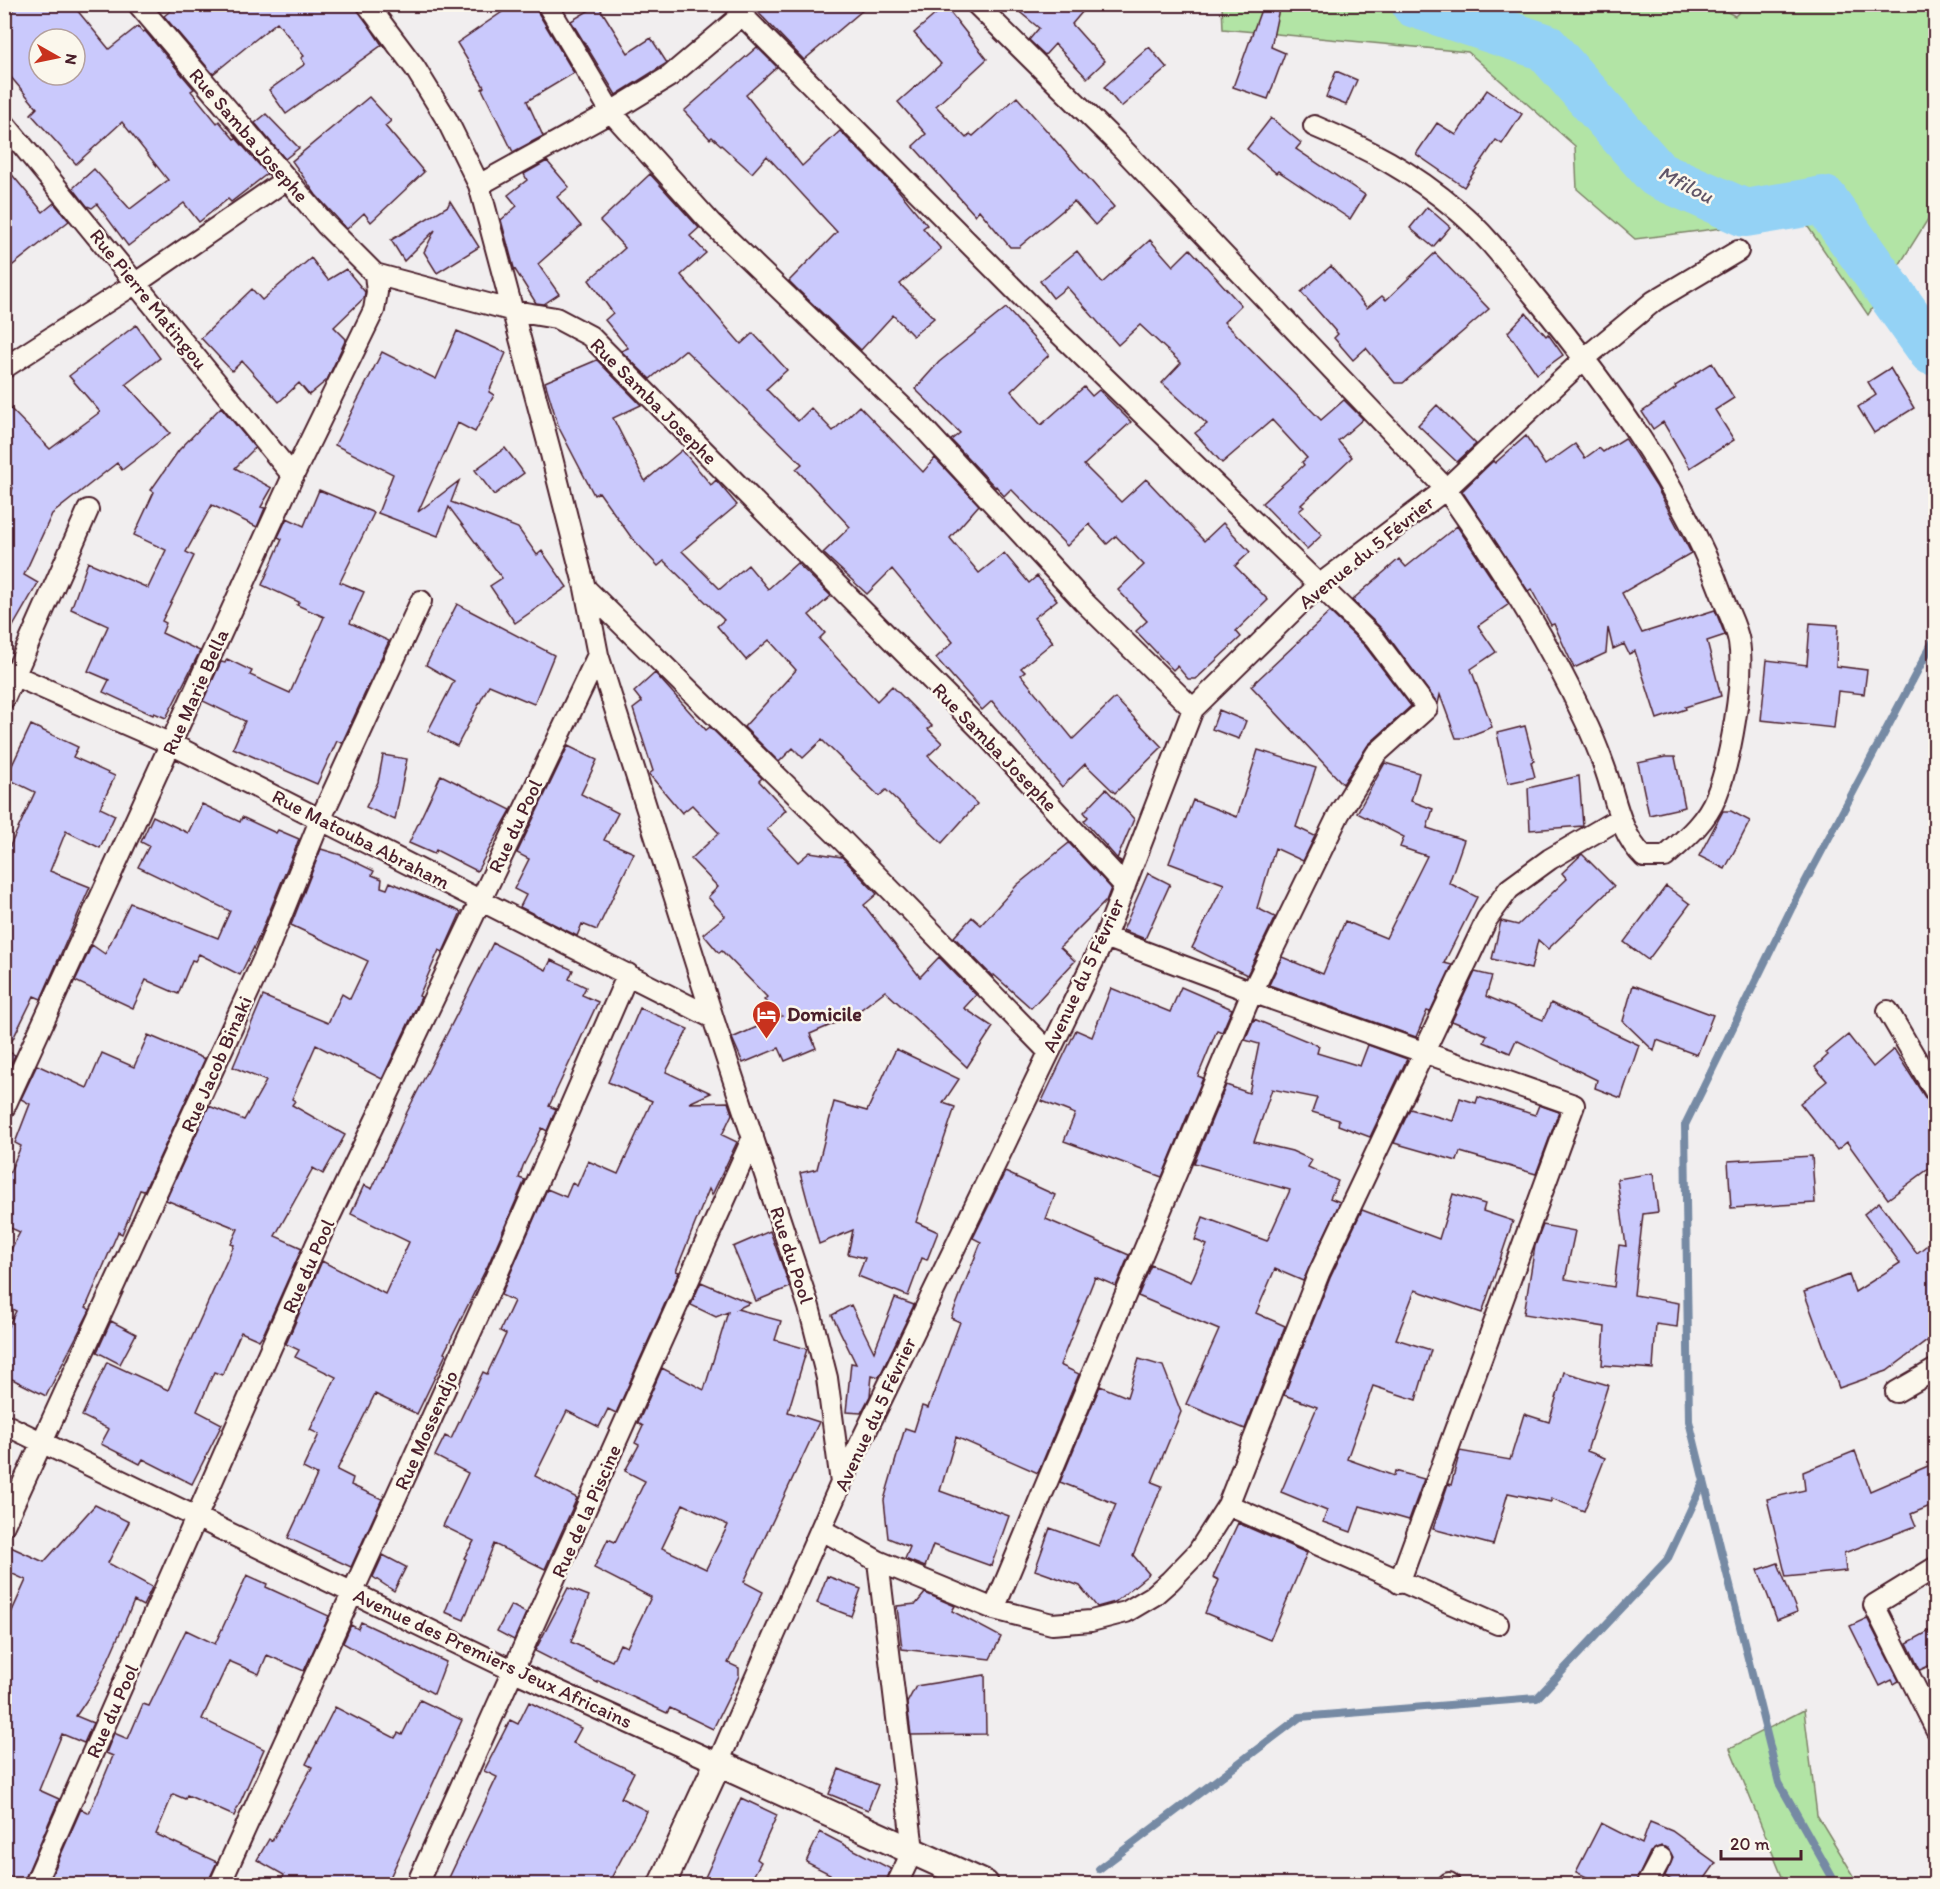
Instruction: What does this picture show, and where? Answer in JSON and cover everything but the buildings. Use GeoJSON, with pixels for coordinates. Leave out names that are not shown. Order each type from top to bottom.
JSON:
{"type":"FeatureCollection","features":[{"type":"Feature","properties":{"kind":"street","name":"Rue Samba Josephe"},"geometry":{"type":"LineString","coordinates":[[138,4],[326,225],[375,274],[514,311],[556,318],[590,336],[983,732],[1125,886]]}},
{"type":"Feature","properties":{"kind":"street","name":"Rue du Pool"},"geometry":{"type":"LineString","coordinates":[[368,4],[415,68],[447,120],[479,185],[585,588],[598,656],[713,1018],[809,1307],[827,1378],[841,1483]]}},
{"type":"Feature","properties":{"kind":"street"},"geometry":{"type":"LineString","coordinates":[[547,4],[611,112],[711,223],[917,421],[1083,601],[1193,709]]}},
{"type":"Feature","properties":{"kind":"street"},"geometry":{"type":"LineString","coordinates":[[976,4],[1116,142],[1446,489],[1488,549],[1542,639],[1582,715],[1605,767],[1620,818],[1633,846],[1644,857],[1665,857],[1693,832],[1715,799],[1727,755],[1738,693],[1739,642],[1714,573],[1679,499],[1585,358],[1493,246],[1459,211],[1416,178],[1369,149],[1314,126]]}},
{"type":"Feature","properties":{"kind":"street"},"geometry":{"type":"LineString","coordinates":[[479,185],[611,112],[670,76],[738,10],[1036,311],[1374,638],[1427,708],[1376,754],[1339,814],[1252,992],[994,1609]]}},
{"type":"Feature","properties":{"kind":"street","name":"Rue Pierre Matingou"},"geometry":{"type":"LineString","coordinates":[[4,123],[293,476]]}},
{"type":"Feature","properties":{"kind":"street"},"geometry":{"type":"LineString","coordinates":[[4,368],[136,284],[287,179]]}},
{"type":"Feature","properties":{"kind":"street","name":"Avenue du 5 Février"},"geometry":{"type":"LineString","coordinates":[[662,1884],[718,1763],[841,1483],[1105,937],[1193,709],[1319,585],[1446,489],[1585,358],[1654,301],[1738,251]]}},
{"type":"Feature","properties":{"kind":"street","name":"Rue Marie Bella"},"geometry":{"type":"LineString","coordinates":[[4,1108],[293,476],[374,310],[377,292],[375,274]]}},
{"type":"Feature","properties":{"kind":"street"},"geometry":{"type":"LineString","coordinates":[[4,699],[10,674],[88,510]]}},
{"type":"Feature","properties":{"kind":"street"},"geometry":{"type":"LineString","coordinates":[[585,588],[843,841],[1048,1051]]}},
{"type":"Feature","properties":{"kind":"street","name":"Rue Jacob Binaki"},"geometry":{"type":"LineString","coordinates":[[4,1525],[264,958],[321,818],[421,601]]}},
{"type":"Feature","properties":{"kind":"street","name":"Rue du Pool"},"geometry":{"type":"LineString","coordinates":[[35,1884],[198,1518],[316,1245],[598,656]]}},
{"type":"Feature","properties":{"kind":"street","name":"Rue Matouba Abraham"},"geometry":{"type":"LineString","coordinates":[[10,674],[171,744],[713,1018]]}},
{"type":"Feature","properties":{"kind":"street"},"geometry":{"type":"LineString","coordinates":[[822,1530],[878,1561],[994,1609],[1052,1623],[1091,1621],[1126,1612],[1153,1596],[1198,1552],[1228,1505],[1319,1273],[1487,919],[1509,889],[1550,859],[1620,818]]}},
{"type":"Feature","properties":{"kind":"street"},"geometry":{"type":"LineString","coordinates":[[1105,937],[1252,992],[1574,1105],[1399,1582]]}},
{"type":"Feature","properties":{"kind":"street","name":"Rue Mossendjo"},"geometry":{"type":"LineString","coordinates":[[220,1884],[494,1281],[628,974]]}},
{"type":"Feature","properties":{"kind":"street"},"geometry":{"type":"LineString","coordinates":[[1888,1011],[1935,1093]]}},
{"type":"Feature","properties":{"kind":"street","name":"Rue de la Piscine"},"geometry":{"type":"LineString","coordinates":[[417,1884],[753,1137]]}},
{"type":"Feature","properties":{"kind":"street"},"geometry":{"type":"LineString","coordinates":[[1896,1392],[1935,1369]]}},
{"type":"Feature","properties":{"kind":"street","name":"Avenue des Premiers Jeux Africains"},"geometry":{"type":"LineString","coordinates":[[4,1424],[353,1591],[514,1671],[985,1884]]}},
{"type":"Feature","properties":{"kind":"street"},"geometry":{"type":"LineString","coordinates":[[1228,1505],[1498,1624]]}},
{"type":"Feature","properties":{"kind":"street"},"geometry":{"type":"LineString","coordinates":[[878,1561],[913,1850],[897,1884]]}},
{"type":"Feature","properties":{"kind":"street"},"geometry":{"type":"LineString","coordinates":[[1935,1567],[1874,1605],[1909,1671],[1935,1729]]}},
{"type":"Feature","properties":{"kind":"street"},"geometry":{"type":"LineString","coordinates":[[1647,1884],[1661,1858]]}},
{"type":"Feature","properties":{"kind":"green space"},"geometry":{"type":"Polygon","coordinates":[[[1713,4],[1735,16],[1746,5],[1935,5],[1935,208],[1868,315],[1802,218],[1635,239],[1577,189],[1575,146],[1468,52],[1223,29],[1222,5],[1713,4]]]}},
{"type":"Feature","properties":{"kind":"green space"},"geometry":{"type":"Polygon","coordinates":[[[1804,1710],[1817,1815],[1859,1884],[1785,1884],[1730,1748],[1804,1710]]]}},
{"type":"Feature","properties":{"kind":"waterway","name":"Mfilou"},"geometry":{"type":"LineString","coordinates":[[1415,4],[1545,47],[1657,174],[1745,213],[1824,200],[1932,351],[1936,351]]}},
{"type":"Feature","properties":{"kind":"waterway","name":"Mfilou"},"geometry":{"type":"LineString","coordinates":[[1932,351],[1936,356]]}},
{"type":"Feature","properties":{"kind":"waterway"},"geometry":{"type":"LineString","coordinates":[[1836,1884],[1779,1783],[1689,1421],[1685,1125],[1792,907],[1936,636]]}},
{"type":"Feature","properties":{"kind":"waterway"},"geometry":{"type":"LineString","coordinates":[[1099,1869],[1300,1717],[1537,1698],[1667,1560],[1704,1481]]}},
{"type":"Feature","properties":{"kind":"place","name":"Domicile"},"geometry":{"type":"Point","coordinates":[766,1040]}}]}
